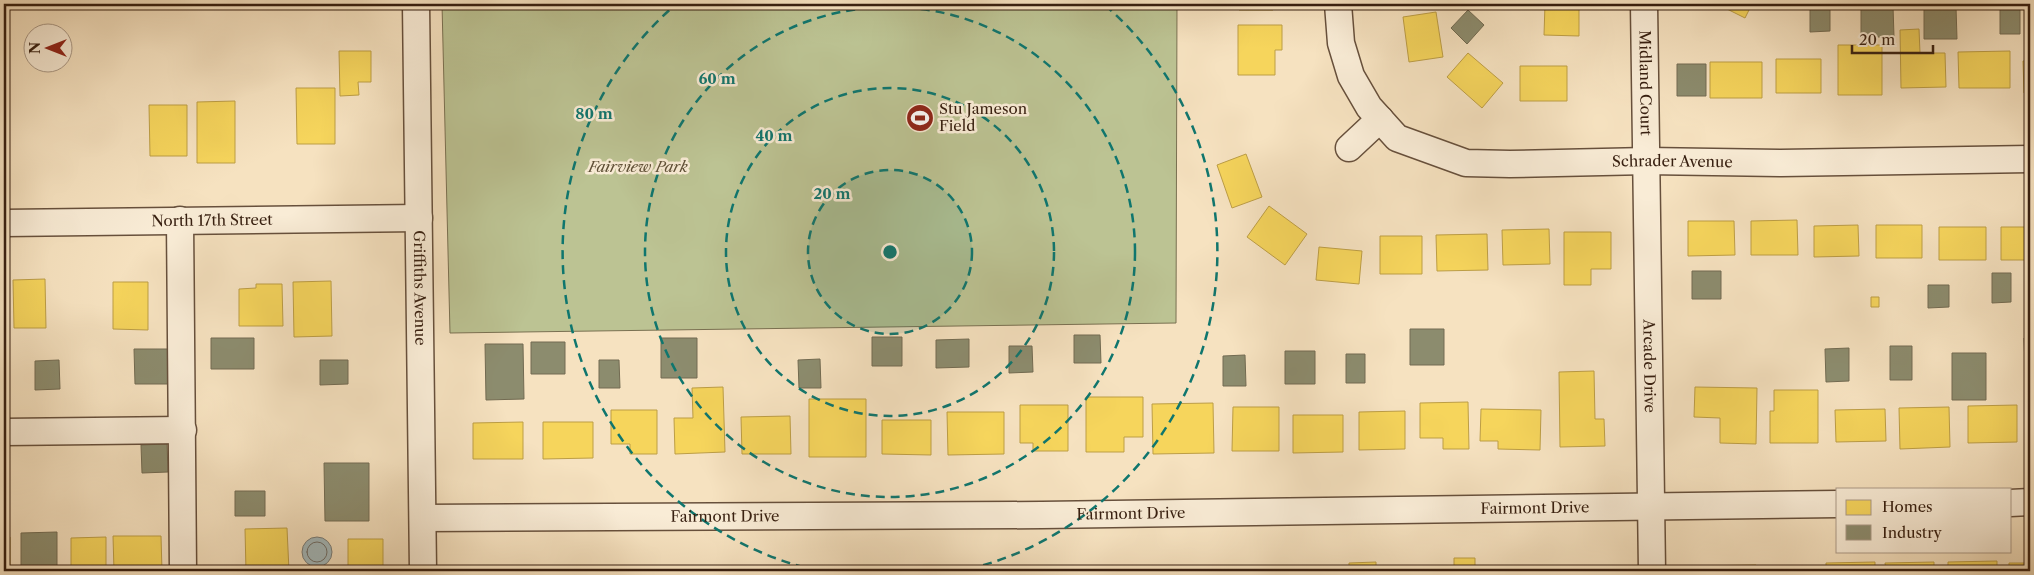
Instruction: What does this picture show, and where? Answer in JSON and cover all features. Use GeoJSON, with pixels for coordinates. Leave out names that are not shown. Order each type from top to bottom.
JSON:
{"type":"FeatureCollection","features":[{"type":"Feature","properties":{"kind":"street","name":"Griffiths Avenue"},"geometry":{"type":"LineString","coordinates":[[416,4],[423,571]]}},
{"type":"Feature","properties":{"kind":"street","name":"Schrader Avenue"},"geometry":{"type":"LineString","coordinates":[[1338,4],[1341,43],[1351,76],[1369,106],[1397,138],[1466,162],[1510,164],[1647,161],[1781,162],[2030,159]]}},
{"type":"Feature","properties":{"kind":"street","name":"Midland Court"},"geometry":{"type":"LineString","coordinates":[[1644,4],[1647,161]]}},
{"type":"Feature","properties":{"kind":"street"},"geometry":{"type":"LineString","coordinates":[[1349,148],[1380,119]]}},
{"type":"Feature","properties":{"kind":"street","name":"Arcade Drive"},"geometry":{"type":"LineString","coordinates":[[1647,161],[1652,571]]}},
{"type":"Feature","properties":{"kind":"street","name":"North 17th Street"},"geometry":{"type":"LineString","coordinates":[[4,223],[419,218]]}},
{"type":"Feature","properties":{"kind":"street"},"geometry":{"type":"LineString","coordinates":[[180,220],[183,571]]}},
{"type":"Feature","properties":{"kind":"street"},"geometry":{"type":"LineString","coordinates":[[4,432],[183,430]]}},
{"type":"Feature","properties":{"kind":"street"},"geometry":{"type":"LineString","coordinates":[[2012,502],[2030,502]]}},
{"type":"Feature","properties":{"kind":"street","name":"Fairmont Drive"},"geometry":{"type":"LineString","coordinates":[[423,518],[1042,515],[1836,504]]}},
{"type":"Feature","properties":{"kind":"green space","name":"Fairview Park"},"geometry":{"type":"Polygon","coordinates":[[[442,4],[1177,4],[1176,323],[450,333],[442,4]]]}},
{"type":"Feature","properties":{"kind":"water"},"geometry":{"type":"Polygon","coordinates":[[[317,537],[328,541],[332,552],[328,563],[317,567],[306,563],[302,552],[306,541],[317,537]]]}},
{"type":"Feature","properties":{"kind":"building: Homes"},"geometry":{"type":"Polygon","coordinates":[[[1239,4],[1273,4],[1273,10],[1239,10],[1239,4]]]}},
{"type":"Feature","properties":{"kind":"building: Homes"},"geometry":{"type":"Polygon","coordinates":[[[1545,4],[1579,4],[1579,36],[1544,35],[1545,4]]]}},
{"type":"Feature","properties":{"kind":"building: Homes"},"geometry":{"type":"Polygon","coordinates":[[[1717,4],[1752,4],[1745,18],[1717,4]]]}},
{"type":"Feature","properties":{"kind":"building: Homes"},"geometry":{"type":"Polygon","coordinates":[[[1436,12],[1443,57],[1409,62],[1403,17],[1436,12]]]}},
{"type":"Feature","properties":{"kind":"building: Homes"},"geometry":{"type":"Polygon","coordinates":[[[1238,25],[1282,25],[1282,50],[1275,50],[1275,75],[1238,75],[1238,25]]]}},
{"type":"Feature","properties":{"kind":"building: Homes"},"geometry":{"type":"Polygon","coordinates":[[[1919,29],[1920,53],[1945,53],[1946,87],[1901,88],[1900,30],[1919,29]]]}},
{"type":"Feature","properties":{"kind":"building: Homes"},"geometry":{"type":"Polygon","coordinates":[[[1838,45],[1882,45],[1882,95],[1838,95],[1838,45]]]}},
{"type":"Feature","properties":{"kind":"building: Homes"},"geometry":{"type":"Polygon","coordinates":[[[339,51],[371,51],[371,82],[358,82],[359,95],[340,96],[339,51]]]}},
{"type":"Feature","properties":{"kind":"building: Homes"},"geometry":{"type":"Polygon","coordinates":[[[2010,51],[2010,88],[1959,88],[1958,52],[2010,51]]]}},
{"type":"Feature","properties":{"kind":"building: Homes"},"geometry":{"type":"Polygon","coordinates":[[[1468,53],[1503,83],[1482,108],[1447,77],[1468,53]]]}},
{"type":"Feature","properties":{"kind":"building: Homes"},"geometry":{"type":"Polygon","coordinates":[[[1776,59],[1821,59],[1821,93],[1776,93],[1776,59]]]}},
{"type":"Feature","properties":{"kind":"building: Homes"},"geometry":{"type":"Polygon","coordinates":[[[2023,61],[2030,61],[2030,93],[2024,93],[2023,61]]]}},
{"type":"Feature","properties":{"kind":"building: Homes"},"geometry":{"type":"Polygon","coordinates":[[[1710,62],[1762,62],[1762,98],[1710,98],[1710,62]]]}},
{"type":"Feature","properties":{"kind":"building: Homes"},"geometry":{"type":"Polygon","coordinates":[[[1520,66],[1567,66],[1567,101],[1520,101],[1520,66]]]}},
{"type":"Feature","properties":{"kind":"building: Homes"},"geometry":{"type":"Polygon","coordinates":[[[296,88],[335,88],[335,144],[297,144],[296,88]]]}},
{"type":"Feature","properties":{"kind":"building: Homes"},"geometry":{"type":"Polygon","coordinates":[[[235,101],[235,163],[197,163],[197,102],[235,101]]]}},
{"type":"Feature","properties":{"kind":"building: Homes"},"geometry":{"type":"Polygon","coordinates":[[[149,105],[187,105],[187,156],[150,156],[149,105]]]}},
{"type":"Feature","properties":{"kind":"building: Homes"},"geometry":{"type":"Polygon","coordinates":[[[4,114],[7,114],[7,165],[4,165],[4,114]]]}},
{"type":"Feature","properties":{"kind":"building: Homes"},"geometry":{"type":"Polygon","coordinates":[[[1246,154],[1262,197],[1232,208],[1217,165],[1246,154]]]}},
{"type":"Feature","properties":{"kind":"building: Homes"},"geometry":{"type":"Polygon","coordinates":[[[1269,206],[1307,234],[1285,265],[1247,237],[1269,206]]]}},
{"type":"Feature","properties":{"kind":"building: Homes"},"geometry":{"type":"Polygon","coordinates":[[[1797,220],[1798,255],[1751,255],[1751,221],[1797,220]]]}},
{"type":"Feature","properties":{"kind":"building: Homes"},"geometry":{"type":"Polygon","coordinates":[[[1688,221],[1734,221],[1735,255],[1688,256],[1688,221]]]}},
{"type":"Feature","properties":{"kind":"building: Homes"},"geometry":{"type":"Polygon","coordinates":[[[1858,225],[1859,256],[1814,257],[1814,226],[1858,225]]]}},
{"type":"Feature","properties":{"kind":"building: Homes"},"geometry":{"type":"Polygon","coordinates":[[[1876,225],[1922,225],[1922,258],[1876,258],[1876,225]]]}},
{"type":"Feature","properties":{"kind":"building: Homes"},"geometry":{"type":"Polygon","coordinates":[[[1939,227],[1986,227],[1986,260],[1939,260],[1939,227]]]}},
{"type":"Feature","properties":{"kind":"building: Homes"},"geometry":{"type":"Polygon","coordinates":[[[2001,227],[2030,227],[2030,260],[2001,260],[2001,227]]]}},
{"type":"Feature","properties":{"kind":"building: Homes"},"geometry":{"type":"Polygon","coordinates":[[[1549,229],[1550,264],[1503,265],[1502,230],[1549,229]]]}},
{"type":"Feature","properties":{"kind":"building: Homes"},"geometry":{"type":"Polygon","coordinates":[[[1564,232],[1611,232],[1611,269],[1591,269],[1591,285],[1564,285],[1564,232]]]}},
{"type":"Feature","properties":{"kind":"building: Homes"},"geometry":{"type":"Polygon","coordinates":[[[1487,234],[1488,270],[1437,271],[1436,235],[1487,234]]]}},
{"type":"Feature","properties":{"kind":"building: Homes"},"geometry":{"type":"Polygon","coordinates":[[[1380,236],[1422,236],[1422,274],[1380,274],[1380,236]]]}},
{"type":"Feature","properties":{"kind":"building: Homes"},"geometry":{"type":"Polygon","coordinates":[[[1319,247],[1362,251],[1359,284],[1316,280],[1319,247]]]}},
{"type":"Feature","properties":{"kind":"building: Homes"},"geometry":{"type":"Polygon","coordinates":[[[45,279],[46,328],[14,328],[13,280],[45,279]]]}},
{"type":"Feature","properties":{"kind":"building: Homes"},"geometry":{"type":"Polygon","coordinates":[[[331,281],[332,336],[294,337],[293,282],[331,281]]]}},
{"type":"Feature","properties":{"kind":"building: Homes"},"geometry":{"type":"Polygon","coordinates":[[[113,282],[148,282],[148,330],[113,329],[113,282]]]}},
{"type":"Feature","properties":{"kind":"building: Homes"},"geometry":{"type":"Polygon","coordinates":[[[256,284],[282,284],[283,326],[239,326],[239,289],[256,288],[256,284]]]}},
{"type":"Feature","properties":{"kind":"building: Homes"},"geometry":{"type":"Polygon","coordinates":[[[1871,297],[1879,297],[1879,307],[1871,307],[1871,297]]]}},
{"type":"Feature","properties":{"kind":"building: Homes"},"geometry":{"type":"Polygon","coordinates":[[[1594,371],[1595,419],[1604,419],[1605,446],[1560,447],[1559,372],[1594,371]]]}},
{"type":"Feature","properties":{"kind":"building: Homes"},"geometry":{"type":"Polygon","coordinates":[[[723,387],[725,452],[675,454],[674,418],[693,418],[692,388],[723,387]]]}},
{"type":"Feature","properties":{"kind":"building: Homes"},"geometry":{"type":"Polygon","coordinates":[[[1695,387],[1757,388],[1756,444],[1720,443],[1720,418],[1694,417],[1695,387]]]}},
{"type":"Feature","properties":{"kind":"building: Homes"},"geometry":{"type":"Polygon","coordinates":[[[1774,390],[1818,390],[1818,443],[1770,443],[1770,411],[1774,411],[1774,390]]]}},
{"type":"Feature","properties":{"kind":"building: Homes"},"geometry":{"type":"Polygon","coordinates":[[[1086,397],[1143,397],[1143,437],[1124,437],[1124,452],[1086,452],[1086,397]]]}},
{"type":"Feature","properties":{"kind":"building: Homes"},"geometry":{"type":"Polygon","coordinates":[[[809,399],[866,399],[866,457],[809,457],[809,399]]]}},
{"type":"Feature","properties":{"kind":"building: Homes"},"geometry":{"type":"Polygon","coordinates":[[[1468,402],[1469,449],[1443,449],[1443,438],[1420,438],[1420,403],[1468,402]]]}},
{"type":"Feature","properties":{"kind":"building: Homes"},"geometry":{"type":"Polygon","coordinates":[[[1213,403],[1214,453],[1153,454],[1152,404],[1213,403]]]}},
{"type":"Feature","properties":{"kind":"building: Homes"},"geometry":{"type":"Polygon","coordinates":[[[1020,405],[1068,405],[1068,451],[1033,451],[1033,443],[1020,443],[1020,405]]]}},
{"type":"Feature","properties":{"kind":"building: Homes"},"geometry":{"type":"Polygon","coordinates":[[[2017,405],[2017,442],[1968,443],[1968,406],[2017,405]]]}},
{"type":"Feature","properties":{"kind":"building: Homes"},"geometry":{"type":"Polygon","coordinates":[[[1233,407],[1279,407],[1279,451],[1232,451],[1233,407]]]}},
{"type":"Feature","properties":{"kind":"building: Homes"},"geometry":{"type":"Polygon","coordinates":[[[1949,407],[1950,447],[1900,449],[1899,408],[1949,407]]]}},
{"type":"Feature","properties":{"kind":"building: Homes"},"geometry":{"type":"Polygon","coordinates":[[[1481,409],[1541,410],[1540,450],[1498,449],[1498,441],[1480,441],[1481,409]]]}},
{"type":"Feature","properties":{"kind":"building: Homes"},"geometry":{"type":"Polygon","coordinates":[[[1885,409],[1886,441],[1836,442],[1835,410],[1885,409]]]}},
{"type":"Feature","properties":{"kind":"building: Homes"},"geometry":{"type":"Polygon","coordinates":[[[611,410],[657,410],[657,454],[630,454],[630,444],[611,444],[611,410]]]}},
{"type":"Feature","properties":{"kind":"building: Homes"},"geometry":{"type":"Polygon","coordinates":[[[1405,411],[1405,449],[1359,450],[1359,412],[1405,411]]]}},
{"type":"Feature","properties":{"kind":"building: Homes"},"geometry":{"type":"Polygon","coordinates":[[[947,412],[1004,412],[1004,454],[948,455],[947,412]]]}},
{"type":"Feature","properties":{"kind":"building: Homes"},"geometry":{"type":"Polygon","coordinates":[[[1293,415],[1343,415],[1343,452],[1293,453],[1293,415]]]}},
{"type":"Feature","properties":{"kind":"building: Homes"},"geometry":{"type":"Polygon","coordinates":[[[790,416],[791,454],[742,454],[741,417],[790,416]]]}},
{"type":"Feature","properties":{"kind":"building: Homes"},"geometry":{"type":"Polygon","coordinates":[[[882,420],[931,420],[931,455],[882,454],[882,420]]]}},
{"type":"Feature","properties":{"kind":"building: Homes"},"geometry":{"type":"Polygon","coordinates":[[[523,422],[523,459],[473,459],[473,423],[523,422]]]}},
{"type":"Feature","properties":{"kind":"building: Homes"},"geometry":{"type":"Polygon","coordinates":[[[543,422],[593,422],[593,458],[543,459],[543,422]]]}},
{"type":"Feature","properties":{"kind":"building: Homes"},"geometry":{"type":"Polygon","coordinates":[[[287,528],[289,571],[246,571],[245,529],[287,528]]]}},
{"type":"Feature","properties":{"kind":"building: Homes"},"geometry":{"type":"Polygon","coordinates":[[[113,536],[161,536],[162,571],[114,571],[113,536]]]}},
{"type":"Feature","properties":{"kind":"building: Homes"},"geometry":{"type":"Polygon","coordinates":[[[4,537],[10,537],[10,571],[4,571],[4,537]]]}},
{"type":"Feature","properties":{"kind":"building: Homes"},"geometry":{"type":"Polygon","coordinates":[[[106,537],[106,571],[71,571],[71,538],[106,537]]]}},
{"type":"Feature","properties":{"kind":"building: Homes"},"geometry":{"type":"Polygon","coordinates":[[[348,539],[383,539],[383,571],[348,571],[348,539]]]}},
{"type":"Feature","properties":{"kind":"building: Homes"},"geometry":{"type":"Polygon","coordinates":[[[1454,558],[1475,558],[1475,571],[1425,571],[1425,569],[1454,569],[1454,558]]]}},
{"type":"Feature","properties":{"kind":"building: Homes"},"geometry":{"type":"Polygon","coordinates":[[[1997,561],[1997,571],[1948,571],[1948,562],[1997,561]]]}},
{"type":"Feature","properties":{"kind":"building: Homes"},"geometry":{"type":"Polygon","coordinates":[[[1376,562],[1376,571],[1349,571],[1349,563],[1376,562]]]}},
{"type":"Feature","properties":{"kind":"building: Homes"},"geometry":{"type":"Polygon","coordinates":[[[1875,562],[1875,571],[1826,571],[1826,563],[1875,562]]]}},
{"type":"Feature","properties":{"kind":"building: Homes"},"geometry":{"type":"Polygon","coordinates":[[[1934,562],[1934,571],[1886,571],[1885,563],[1934,562]]]}},
{"type":"Feature","properties":{"kind":"building: Homes"},"geometry":{"type":"Polygon","coordinates":[[[2009,563],[2030,563],[2030,571],[2009,571],[2009,563]]]}},
{"type":"Feature","properties":{"kind":"building: Homes"},"geometry":{"type":"Polygon","coordinates":[[[1756,565],[1757,571],[1697,571],[1697,566],[1756,565]]]}},
{"type":"Feature","properties":{"kind":"building: Homes"},"geometry":{"type":"Polygon","coordinates":[[[1292,568],[1332,568],[1332,571],[1292,571],[1292,568]]]}},
{"type":"Feature","properties":{"kind":"building: Homes"},"geometry":{"type":"Polygon","coordinates":[[[1819,568],[1819,571],[1771,571],[1770,569],[1819,568]]]}},
{"type":"Feature","properties":{"kind":"building: Industry"},"geometry":{"type":"Polygon","coordinates":[[[1861,6],[1893,6],[1894,37],[1861,37],[1861,6]]]}},
{"type":"Feature","properties":{"kind":"building: Industry"},"geometry":{"type":"Polygon","coordinates":[[[2000,6],[2020,6],[2020,34],[2000,34],[2000,6]]]}},
{"type":"Feature","properties":{"kind":"building: Industry"},"geometry":{"type":"Polygon","coordinates":[[[1810,7],[1830,7],[1830,31],[1810,32],[1810,7]]]}},
{"type":"Feature","properties":{"kind":"building: Industry"},"geometry":{"type":"Polygon","coordinates":[[[1956,7],[1957,39],[1924,39],[1924,8],[1956,7]]]}},
{"type":"Feature","properties":{"kind":"building: Industry"},"geometry":{"type":"Polygon","coordinates":[[[1468,10],[1484,25],[1467,44],[1451,28],[1468,10]]]}},
{"type":"Feature","properties":{"kind":"building: Industry"},"geometry":{"type":"Polygon","coordinates":[[[1677,64],[1706,64],[1706,96],[1677,96],[1677,64]]]}},
{"type":"Feature","properties":{"kind":"building: Industry"},"geometry":{"type":"Polygon","coordinates":[[[1692,271],[1721,271],[1721,299],[1692,299],[1692,271]]]}},
{"type":"Feature","properties":{"kind":"building: Industry"},"geometry":{"type":"Polygon","coordinates":[[[1992,273],[2011,273],[2011,302],[1992,303],[1992,273]]]}},
{"type":"Feature","properties":{"kind":"building: Industry"},"geometry":{"type":"Polygon","coordinates":[[[1928,285],[1949,285],[1949,307],[1928,308],[1928,285]]]}},
{"type":"Feature","properties":{"kind":"building: Industry"},"geometry":{"type":"Polygon","coordinates":[[[1410,329],[1444,329],[1444,365],[1410,365],[1410,329]]]}},
{"type":"Feature","properties":{"kind":"building: Industry"},"geometry":{"type":"Polygon","coordinates":[[[1074,335],[1100,335],[1101,363],[1074,363],[1074,335]]]}},
{"type":"Feature","properties":{"kind":"building: Industry"},"geometry":{"type":"Polygon","coordinates":[[[872,337],[902,337],[902,366],[872,366],[872,337]]]}},
{"type":"Feature","properties":{"kind":"building: Industry"},"geometry":{"type":"Polygon","coordinates":[[[211,338],[254,338],[254,369],[211,369],[211,338]]]}},
{"type":"Feature","properties":{"kind":"building: Industry"},"geometry":{"type":"Polygon","coordinates":[[[661,338],[697,338],[697,378],[661,378],[661,338]]]}},
{"type":"Feature","properties":{"kind":"building: Industry"},"geometry":{"type":"Polygon","coordinates":[[[2024,338],[2030,338],[2030,367],[2025,367],[2024,338]]]}},
{"type":"Feature","properties":{"kind":"building: Industry"},"geometry":{"type":"Polygon","coordinates":[[[969,339],[969,367],[936,368],[936,340],[969,339]]]}},
{"type":"Feature","properties":{"kind":"building: Industry"},"geometry":{"type":"Polygon","coordinates":[[[531,342],[565,342],[565,374],[531,374],[531,342]]]}},
{"type":"Feature","properties":{"kind":"building: Industry"},"geometry":{"type":"Polygon","coordinates":[[[485,344],[523,344],[524,399],[486,400],[485,344]]]}},
{"type":"Feature","properties":{"kind":"building: Industry"},"geometry":{"type":"Polygon","coordinates":[[[1009,346],[1032,346],[1033,372],[1009,373],[1009,346]]]}},
{"type":"Feature","properties":{"kind":"building: Industry"},"geometry":{"type":"Polygon","coordinates":[[[1890,346],[1912,346],[1912,380],[1890,380],[1890,346]]]}},
{"type":"Feature","properties":{"kind":"building: Industry"},"geometry":{"type":"Polygon","coordinates":[[[1849,348],[1849,381],[1826,382],[1825,349],[1849,348]]]}},
{"type":"Feature","properties":{"kind":"building: Industry"},"geometry":{"type":"Polygon","coordinates":[[[134,349],[168,349],[168,384],[135,384],[134,349]]]}},
{"type":"Feature","properties":{"kind":"building: Industry"},"geometry":{"type":"Polygon","coordinates":[[[1285,351],[1315,351],[1315,384],[1285,384],[1285,351]]]}},
{"type":"Feature","properties":{"kind":"building: Industry"},"geometry":{"type":"Polygon","coordinates":[[[1952,353],[1986,353],[1986,400],[1952,400],[1952,353]]]}},
{"type":"Feature","properties":{"kind":"building: Industry"},"geometry":{"type":"Polygon","coordinates":[[[1346,354],[1365,354],[1365,383],[1346,383],[1346,354]]]}},
{"type":"Feature","properties":{"kind":"building: Industry"},"geometry":{"type":"Polygon","coordinates":[[[1245,355],[1246,386],[1223,386],[1223,356],[1245,355]]]}},
{"type":"Feature","properties":{"kind":"building: Industry"},"geometry":{"type":"Polygon","coordinates":[[[820,359],[821,388],[799,388],[798,360],[820,359]]]}},
{"type":"Feature","properties":{"kind":"building: Industry"},"geometry":{"type":"Polygon","coordinates":[[[59,360],[60,389],[35,390],[35,361],[59,360]]]}},
{"type":"Feature","properties":{"kind":"building: Industry"},"geometry":{"type":"Polygon","coordinates":[[[320,360],[348,360],[348,384],[320,385],[320,360]]]}},
{"type":"Feature","properties":{"kind":"building: Industry"},"geometry":{"type":"Polygon","coordinates":[[[599,360],[619,360],[620,388],[599,388],[599,360]]]}},
{"type":"Feature","properties":{"kind":"building: Industry"},"geometry":{"type":"Polygon","coordinates":[[[167,444],[168,472],[142,473],[141,445],[167,444]]]}},
{"type":"Feature","properties":{"kind":"building: Industry"},"geometry":{"type":"Polygon","coordinates":[[[324,463],[369,463],[369,521],[325,521],[324,463]]]}},
{"type":"Feature","properties":{"kind":"building: Industry"},"geometry":{"type":"Polygon","coordinates":[[[235,491],[265,491],[265,516],[235,516],[235,491]]]}},
{"type":"Feature","properties":{"kind":"building: Industry"},"geometry":{"type":"Polygon","coordinates":[[[57,532],[57,571],[21,571],[21,533],[57,532]]]}},
{"type":"Feature","properties":{"kind":"place","name":"Stu Jameson Field"},"geometry":{"type":"Point","coordinates":[920,118]}}]}
